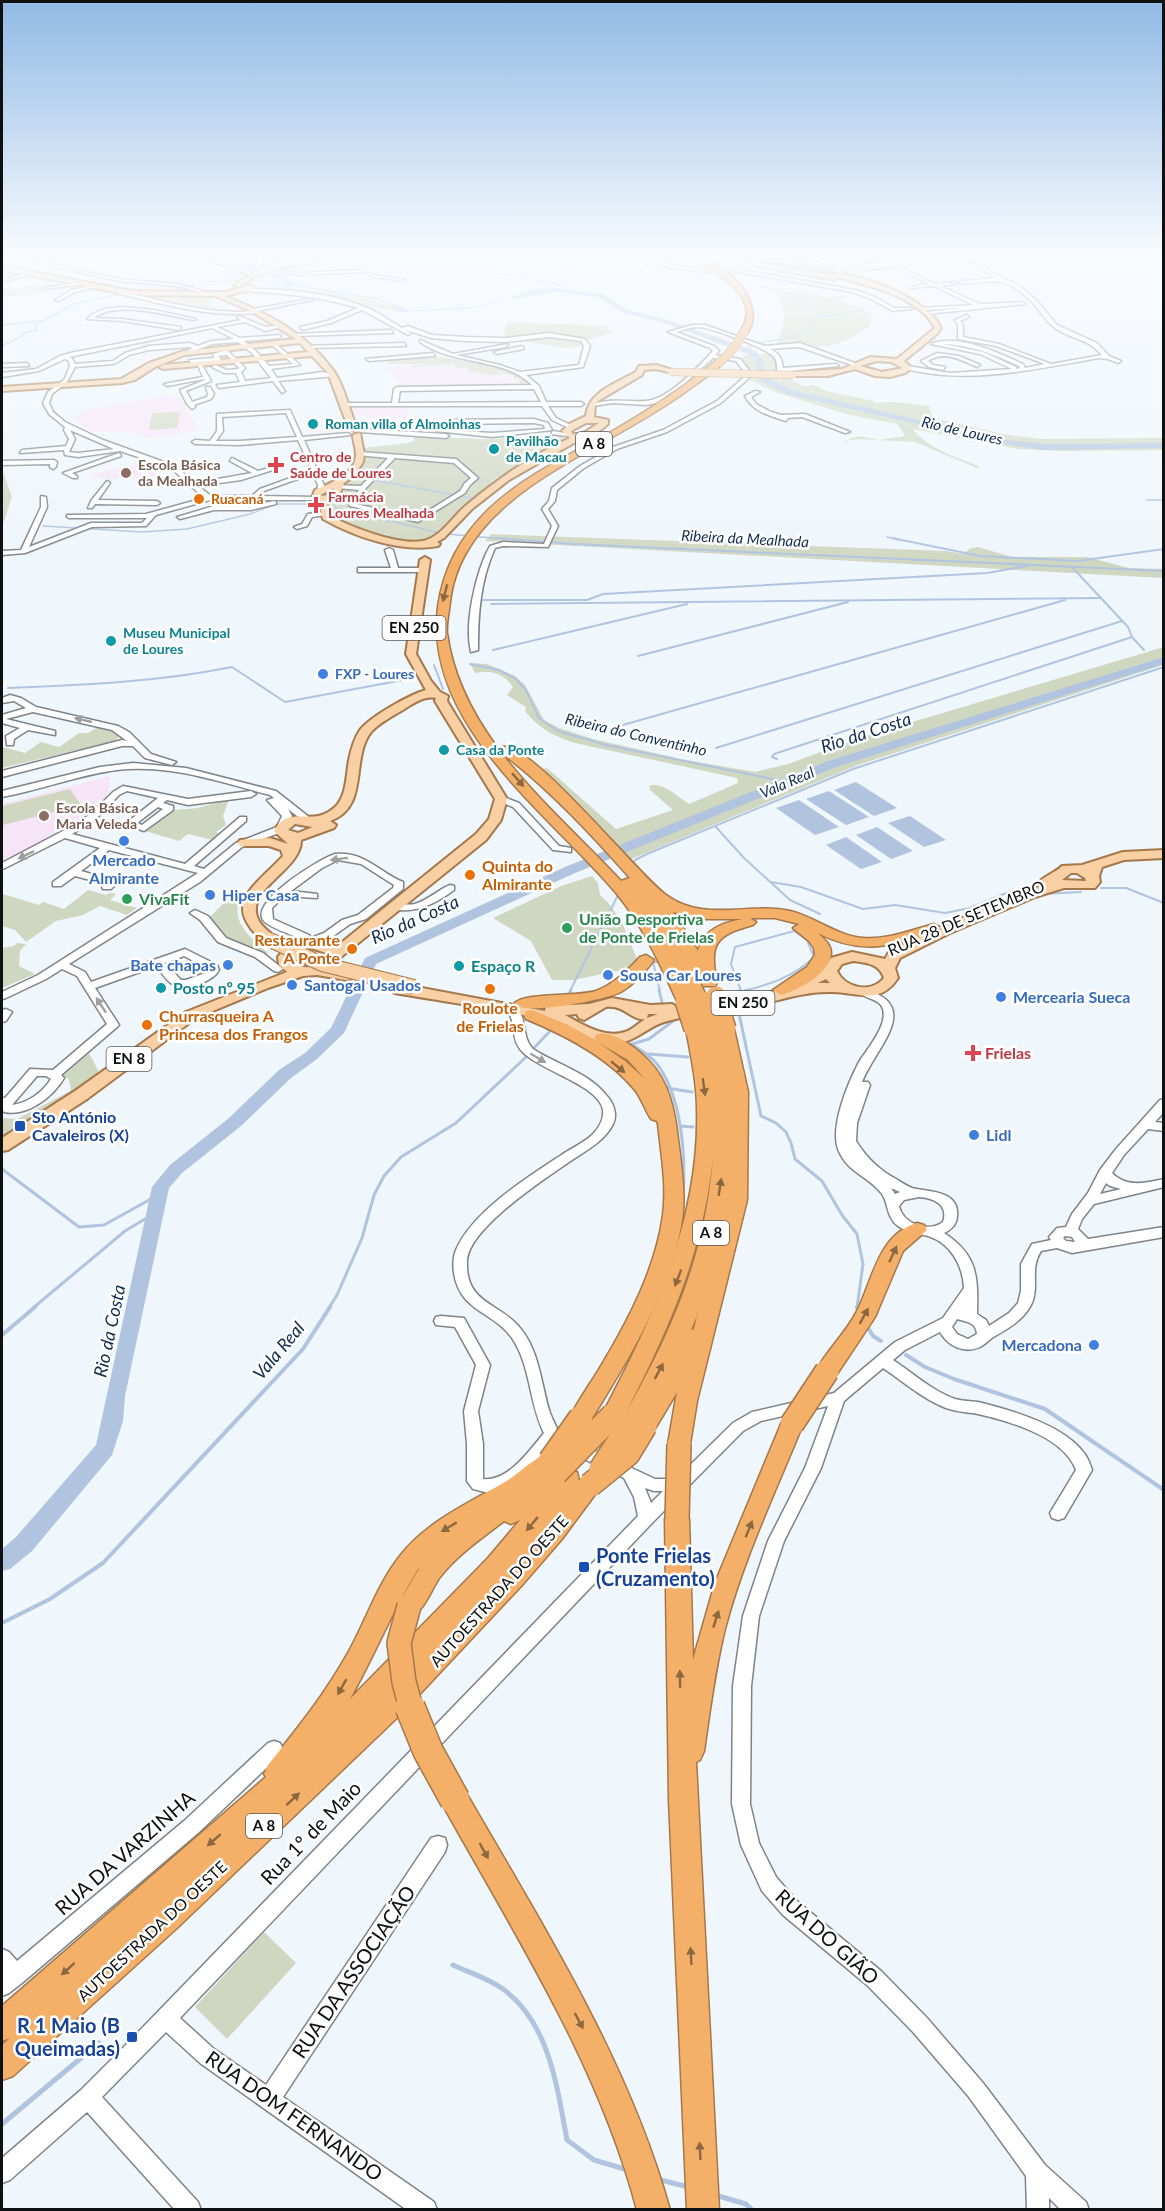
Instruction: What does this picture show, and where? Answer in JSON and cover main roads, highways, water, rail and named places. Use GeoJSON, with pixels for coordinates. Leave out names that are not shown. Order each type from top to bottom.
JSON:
{"type":"FeatureCollection","features":[{"type":"Feature","properties":{"kind":"highway","name":"AUTOESTRADA DO OESTE"},"geometry":{"type":"LineString","coordinates":[[2,2026],[259,1802],[434,1633],[497,1565],[566,1474],[630,1421],[674,1343],[692,1301],[715,1216],[722,1174],[724,1133],[722,1094],[702,995],[636,887],[518,782],[481,735],[450,680],[443,654],[441,609],[449,577],[476,537],[499,516],[538,483],[688,395],[723,357]]}},
{"type":"Feature","properties":{"kind":"highway","name":"AUTOESTRADA DO OESTE"},"geometry":{"type":"LineString","coordinates":[[476,537],[459,580],[452,615],[453,633],[462,677],[476,705],[507,750],[582,840]]}},
{"type":"Feature","properties":{"kind":"highway"},"geometry":{"type":"LineString","coordinates":[[582,840],[636,887],[688,912],[715,916],[772,912],[812,924],[842,939],[871,944],[893,941],[934,929]]}},
{"type":"Feature","properties":{"kind":"highway","name":"AUTOESTRADA DO OESTE"},"geometry":{"type":"LineString","coordinates":[[636,887],[648,927],[702,995]]}},
{"type":"Feature","properties":{"kind":"highway"},"geometry":{"type":"LineString","coordinates":[[703,2210],[669,1511],[686,1401],[737,1200],[740,1134],[739,1092],[710,1029],[702,995],[704,960],[708,940],[720,930],[735,924],[774,920],[798,926],[819,940],[833,966]]}},
{"type":"Feature","properties":{"kind":"highway"},"geometry":{"type":"LineString","coordinates":[[812,924],[842,950],[866,957]]}},
{"type":"Feature","properties":{"kind":"highway"},"geometry":{"type":"LineString","coordinates":[[597,1006],[631,988],[644,972],[648,927]]}},
{"type":"Feature","properties":{"kind":"highway"},"geometry":{"type":"LineString","coordinates":[[781,990],[817,968],[821,963],[824,951],[819,940]]}},
{"type":"Feature","properties":{"kind":"highway"},"geometry":{"type":"LineString","coordinates":[[523,1010],[599,996],[622,984],[646,960]]}},
{"type":"Feature","properties":{"kind":"highway"},"geometry":{"type":"LineString","coordinates":[[523,1010],[580,1037],[633,1079],[641,1086],[668,1135]]}},
{"type":"Feature","properties":{"kind":"highway"},"geometry":{"type":"LineString","coordinates":[[603,1038],[629,1051],[645,1064],[654,1079],[662,1101],[668,1135],[673,1200],[671,1223],[659,1263],[641,1310],[617,1361],[581,1417],[566,1474],[520,1509],[455,1546],[432,1569],[409,1606],[399,1643],[404,1682],[414,1720],[428,1752],[580,2024],[614,2091],[643,2168],[654,2210]]}},
{"type":"Feature","properties":{"kind":"highway"},"geometry":{"type":"LineString","coordinates":[[683,1800],[701,1680],[712,1628],[727,1583],[792,1424],[865,1317],[894,1248],[903,1238],[924,1231]]}},
{"type":"Feature","properties":{"kind":"highway"},"geometry":{"type":"LineString","coordinates":[[259,1802],[290,1756],[335,1701],[386,1599],[409,1562],[440,1533],[520,1485],[566,1474],[628,1454],[630,1421],[662,1401],[690,1345],[718,1280]]}},
{"type":"Feature","properties":{"kind":"highway","name":"AUTOESTRADA DO OESTE"},"geometry":{"type":"LineString","coordinates":[[2,2065],[70,2007],[379,1719],[452,1646],[516,1577],[566,1474]]}},
{"type":"Feature","properties":{"kind":"main road"},"geometry":{"type":"LineString","coordinates":[[2,388],[122,381],[173,357]]}},
{"type":"Feature","properties":{"kind":"main road"},"geometry":{"type":"LineString","coordinates":[[145,370],[272,357]]}},
{"type":"Feature","properties":{"kind":"main road"},"geometry":{"type":"LineString","coordinates":[[317,357],[329,372],[345,405],[360,454],[356,466],[338,486],[337,495],[322,499],[329,519],[346,528],[404,544],[423,554],[442,552],[443,538],[493,487],[590,417],[591,405],[595,399],[641,370],[792,375],[865,372],[887,374],[905,371],[900,360],[904,357]]}},
{"type":"Feature","properties":{"kind":"main road"},"geometry":{"type":"LineString","coordinates":[[792,375],[833,373],[866,361],[896,357]]}},
{"type":"Feature","properties":{"kind":"main road"},"geometry":{"type":"LineString","coordinates":[[884,360],[901,363]]}},
{"type":"Feature","properties":{"kind":"main road"},"geometry":{"type":"LineString","coordinates":[[156,364],[156,366],[164,367]]}},
{"type":"Feature","properties":{"kind":"main road"},"geometry":{"type":"LineString","coordinates":[[857,366],[865,372]]}},
{"type":"Feature","properties":{"kind":"main road"},"geometry":{"type":"LineString","coordinates":[[597,420],[597,402],[631,380],[664,372]]}},
{"type":"Feature","properties":{"kind":"main road"},"geometry":{"type":"LineString","coordinates":[[569,434],[583,436],[604,424],[597,420],[584,420]]}},
{"type":"Feature","properties":{"kind":"main road","name":"EN 250"},"geometry":{"type":"LineString","coordinates":[[423,554],[411,647],[413,662],[426,682],[429,699]]}},
{"type":"Feature","properties":{"kind":"main road"},"geometry":{"type":"LineString","coordinates":[[263,985],[282,964],[288,953],[325,947],[396,907],[461,855],[492,824],[500,808],[501,799],[449,717],[429,699],[377,730],[353,811],[340,821],[284,831],[295,840],[295,851],[248,896],[242,910],[249,929],[282,964],[290,968],[310,971]]}},
{"type":"Feature","properties":{"kind":"main road"},"geometry":{"type":"LineString","coordinates":[[310,828],[304,857],[263,893],[254,911],[258,925],[273,938],[303,954],[414,986]]}},
{"type":"Feature","properties":{"kind":"main road"},"geometry":{"type":"LineString","coordinates":[[245,843],[277,843],[287,848],[290,857]]}},
{"type":"Feature","properties":{"kind":"main road","name":"RUA 28 DE SETEMBRO"},"geometry":{"type":"LineString","coordinates":[[866,957],[1065,880],[1090,885],[1093,882],[1090,870],[1123,856],[1164,854]]}},
{"type":"Feature","properties":{"kind":"main road"},"geometry":{"type":"LineString","coordinates":[[273,872],[256,891],[250,902],[249,920],[259,933],[300,956],[336,969],[448,993]]}},
{"type":"Feature","properties":{"kind":"main road","name":"RUA 28 DE SETEMBRO"},"geometry":{"type":"LineString","coordinates":[[888,968],[894,955],[924,939],[1065,880]]}},
{"type":"Feature","properties":{"kind":"main road"},"geometry":{"type":"LineString","coordinates":[[263,985],[329,965],[325,947]]}},
{"type":"Feature","properties":{"kind":"main road","name":"EN 250"},"geometry":{"type":"LineString","coordinates":[[325,947],[356,973]]}},
{"type":"Feature","properties":{"kind":"main road","name":"EN 250"},"geometry":{"type":"LineString","coordinates":[[523,1010],[561,1011],[614,1002],[632,1007],[667,1010],[728,1001],[810,982],[852,956],[866,957]]}},
{"type":"Feature","properties":{"kind":"main road"},"geometry":{"type":"LineString","coordinates":[[866,957],[888,968]]}},
{"type":"Feature","properties":{"kind":"main road"},"geometry":{"type":"LineString","coordinates":[[833,966],[834,981],[846,988]]}},
{"type":"Feature","properties":{"kind":"main road","name":"EN 250"},"geometry":{"type":"LineString","coordinates":[[310,971],[356,973],[558,1018],[603,1038],[630,1036],[641,1027],[664,1017],[750,1002],[811,987],[846,988],[863,992],[885,986],[891,978],[888,968]]}},
{"type":"Feature","properties":{"kind":"main road","name":"EN 8"},"geometry":{"type":"LineString","coordinates":[[2,1146],[81,1095],[178,1023],[206,1008],[263,985]]}},
{"type":"Feature","properties":{"kind":"main road"},"geometry":{"type":"LineString","coordinates":[[586,1030],[582,1018],[597,1006]]}},
{"type":"Feature","properties":{"kind":"main road"},"geometry":{"type":"LineString","coordinates":[[632,1007],[642,1016],[641,1027]]}},
{"type":"Feature","properties":{"kind":"water"},"geometry":{"type":"Polygon","coordinates":[[[856,782],[897,808],[874,816],[834,790],[856,782]]]}},
{"type":"Feature","properties":{"kind":"water"},"geometry":{"type":"Polygon","coordinates":[[[829,791],[869,817],[846,825],[806,799],[829,791]]]}},
{"type":"Feature","properties":{"kind":"water"},"geometry":{"type":"Polygon","coordinates":[[[799,800],[839,827],[815,835],[776,808],[799,800]]]}},
{"type":"Feature","properties":{"kind":"water"},"geometry":{"type":"Polygon","coordinates":[[[910,816],[946,840],[924,847],[888,823],[910,816]]]}},
{"type":"Feature","properties":{"kind":"water"},"geometry":{"type":"Polygon","coordinates":[[[877,827],[913,851],[891,859],[856,835],[877,827]]]}},
{"type":"Feature","properties":{"kind":"water"},"geometry":{"type":"Polygon","coordinates":[[[846,837],[882,862],[861,869],[826,845],[846,837]]]}},
{"type":"Feature","properties":{"kind":"waterway","name":"Rio de Loures"},"geometry":{"type":"LineString","coordinates":[[756,357],[762,378],[789,392],[999,441],[1043,447],[1164,445]]}},
{"type":"Feature","properties":{"kind":"waterway"},"geometry":{"type":"LineString","coordinates":[[373,480],[472,498]]}},
{"type":"Feature","properties":{"kind":"waterway"},"geometry":{"type":"LineString","coordinates":[[1146,500],[1164,500]]}},
{"type":"Feature","properties":{"kind":"waterway","name":"Ribeira da Mealhada"},"geometry":{"type":"LineString","coordinates":[[43,526],[142,532],[187,529],[250,514],[276,504],[319,504]]}},
{"type":"Feature","properties":{"kind":"waterway","name":"Ribeira da Mealhada"},"geometry":{"type":"LineString","coordinates":[[329,506],[440,533]]}},
{"type":"Feature","properties":{"kind":"waterway","name":"Ribeira da Mealhada"},"geometry":{"type":"LineString","coordinates":[[447,534],[516,540]]}},
{"type":"Feature","properties":{"kind":"waterway"},"geometry":{"type":"LineString","coordinates":[[887,537],[899,540]]}},
{"type":"Feature","properties":{"kind":"waterway","name":"Ribeira da Mealhada"},"geometry":{"type":"LineString","coordinates":[[497,538],[573,544],[1164,571]]}},
{"type":"Feature","properties":{"kind":"waterway"},"geometry":{"type":"LineString","coordinates":[[892,538],[980,556],[1078,561],[1164,549]]}},
{"type":"Feature","properties":{"kind":"waterway"},"geometry":{"type":"LineString","coordinates":[[478,600],[587,600],[603,594],[987,573],[1027,566]]}},
{"type":"Feature","properties":{"kind":"waterway"},"geometry":{"type":"LineString","coordinates":[[1072,567],[1101,598]]}},
{"type":"Feature","properties":{"kind":"waterway"},"geometry":{"type":"LineString","coordinates":[[491,604],[1101,598]]}},
{"type":"Feature","properties":{"kind":"waterway"},"geometry":{"type":"LineString","coordinates":[[1101,598],[1128,627],[1132,637]]}},
{"type":"Feature","properties":{"kind":"waterway"},"geometry":{"type":"LineString","coordinates":[[605,730],[1065,600]]}},
{"type":"Feature","properties":{"kind":"waterway"},"geometry":{"type":"LineString","coordinates":[[638,656],[848,602]]}},
{"type":"Feature","properties":{"kind":"waterway"},"geometry":{"type":"LineString","coordinates":[[493,650],[687,604]]}},
{"type":"Feature","properties":{"kind":"waterway"},"geometry":{"type":"LineString","coordinates":[[716,748],[1122,621]]}},
{"type":"Feature","properties":{"kind":"waterway"},"geometry":{"type":"LineString","coordinates":[[777,759],[772,757],[774,754],[1132,637]]}},
{"type":"Feature","properties":{"kind":"waterway"},"geometry":{"type":"LineString","coordinates":[[1132,637],[1144,650]]}},
{"type":"Feature","properties":{"kind":"waterway","name":"Rio da Costa"},"geometry":{"type":"LineString","coordinates":[[2,1562],[24,1544],[105,1449],[113,1421],[115,1396],[161,1187],[176,1169],[235,1122],[285,1074],[311,1056],[338,1030],[370,961],[570,870],[832,764],[1164,660]]}},
{"type":"Feature","properties":{"kind":"waterway","name":"Ribeira do Conventinho"},"geometry":{"type":"LineString","coordinates":[[470,664],[499,670],[516,679],[526,690],[539,718],[558,731],[606,745],[787,782]]}},
{"type":"Feature","properties":{"kind":"waterway","name":"Ribeira do Conventinho"},"geometry":{"type":"LineString","coordinates":[[434,665],[443,689]]}},
{"type":"Feature","properties":{"kind":"waterway","name":"Ribeira do Conventinho"},"geometry":{"type":"LineString","coordinates":[[8,688],[148,679],[232,667],[285,702],[403,680]]}},
{"type":"Feature","properties":{"kind":"waterway","name":"Vala Real"},"geometry":{"type":"LineString","coordinates":[[632,865],[635,860],[647,854],[853,769],[1164,667]]}},
{"type":"Feature","properties":{"kind":"waterway"},"geometry":{"type":"LineString","coordinates":[[715,826],[744,858],[790,900],[820,914]]}},
{"type":"Feature","properties":{"kind":"waterway"},"geometry":{"type":"LineString","coordinates":[[771,882],[801,887],[863,909],[895,905],[945,913],[970,908],[1011,891]]}},
{"type":"Feature","properties":{"kind":"waterway"},"geometry":{"type":"LineString","coordinates":[[1101,888],[1126,888],[1164,903]]}},
{"type":"Feature","properties":{"kind":"waterway"},"geometry":{"type":"LineString","coordinates":[[1042,894],[1081,892]]}},
{"type":"Feature","properties":{"kind":"waterway","name":"Vala Real"},"geometry":{"type":"LineString","coordinates":[[570,991],[619,893]]}},
{"type":"Feature","properties":{"kind":"waterway"},"geometry":{"type":"LineString","coordinates":[[741,991],[731,964],[735,947],[794,931],[807,940],[814,957],[806,964],[781,979],[744,991]]}},
{"type":"Feature","properties":{"kind":"waterway"},"geometry":{"type":"LineString","coordinates":[[657,962],[653,962],[660,991]]}},
{"type":"Feature","properties":{"kind":"waterway","name":"Vala Real"},"geometry":{"type":"LineString","coordinates":[[568,996],[571,990]]}},
{"type":"Feature","properties":{"kind":"waterway"},"geometry":{"type":"LineString","coordinates":[[659,990],[663,1006]]}},
{"type":"Feature","properties":{"kind":"waterway"},"geometry":{"type":"LineString","coordinates":[[740,990],[741,992],[749,990]]}},
{"type":"Feature","properties":{"kind":"waterway"},"geometry":{"type":"LineString","coordinates":[[738,1009],[761,1116],[776,1123],[786,1132],[795,1159],[822,1181],[842,1215],[857,1234],[863,1264],[857,1307]]}},
{"type":"Feature","properties":{"kind":"waterway"},"geometry":{"type":"LineString","coordinates":[[632,1044],[649,1039],[677,1018]]}},
{"type":"Feature","properties":{"kind":"waterway","name":"Vala Real"},"geometry":{"type":"LineString","coordinates":[[533,1049],[551,1030]]}},
{"type":"Feature","properties":{"kind":"waterway"},"geometry":{"type":"LineString","coordinates":[[631,1044],[657,1064],[670,1088]]}},
{"type":"Feature","properties":{"kind":"waterway"},"geometry":{"type":"LineString","coordinates":[[648,1054],[688,1057]]}},
{"type":"Feature","properties":{"kind":"waterway","name":"Vala Real"},"geometry":{"type":"LineString","coordinates":[[329,1308],[362,1238],[374,1195],[384,1176],[401,1157],[456,1123],[526,1057]]}},
{"type":"Feature","properties":{"kind":"waterway"},"geometry":{"type":"LineString","coordinates":[[670,1088],[692,1092]]}},
{"type":"Feature","properties":{"kind":"waterway"},"geometry":{"type":"LineString","coordinates":[[670,1088],[677,1110],[683,1146],[683,1196]]}},
{"type":"Feature","properties":{"kind":"waterway"},"geometry":{"type":"LineString","coordinates":[[680,1126],[693,1127]]}},
{"type":"Feature","properties":{"kind":"waterway"},"geometry":{"type":"LineString","coordinates":[[2,1169],[79,1227],[104,1225],[160,1194]]}},
{"type":"Feature","properties":{"kind":"waterway"},"geometry":{"type":"LineString","coordinates":[[33,1308],[125,1231],[155,1213]]}},
{"type":"Feature","properties":{"kind":"waterway"},"geometry":{"type":"LineString","coordinates":[[2,1335],[35,1307]]}},
{"type":"Feature","properties":{"kind":"waterway","name":"Vala Real"},"geometry":{"type":"LineString","coordinates":[[2,1623],[50,1599],[103,1563],[303,1349],[330,1307]]}},
{"type":"Feature","properties":{"kind":"waterway"},"geometry":{"type":"LineString","coordinates":[[857,1307],[860,1313]]}},
{"type":"Feature","properties":{"kind":"waterway"},"geometry":{"type":"LineString","coordinates":[[867,1326],[873,1336],[881,1341]]}},
{"type":"Feature","properties":{"kind":"waterway"},"geometry":{"type":"LineString","coordinates":[[906,1355],[925,1367],[954,1379],[1045,1409],[1164,1490]]}},
{"type":"Feature","properties":{"kind":"waterway"},"geometry":{"type":"LineString","coordinates":[[453,1965],[503,1989],[519,2003],[531,2020],[549,2058],[567,2140],[594,2160],[628,2170]]}},
{"type":"Feature","properties":{"kind":"waterway"},"geometry":{"type":"LineString","coordinates":[[2,2124],[99,2043]]}},
{"type":"Feature","properties":{"kind":"waterway"},"geometry":{"type":"LineString","coordinates":[[657,2179],[688,2187]]}},
{"type":"Feature","properties":{"kind":"waterway"},"geometry":{"type":"LineString","coordinates":[[715,2195],[746,2204],[752,2210]]}},
{"type":"Feature","properties":{"kind":"place","name":"Roman villa of Almoinhas"},"geometry":{"type":"Point","coordinates":[313,424]}},
{"type":"Feature","properties":{"kind":"place","name":"Pavilhão de Macau"},"geometry":{"type":"Point","coordinates":[494,449]}},
{"type":"Feature","properties":{"kind":"place","name":"Centro de Saúde de Loures"},"geometry":{"type":"Point","coordinates":[276,465]}},
{"type":"Feature","properties":{"kind":"place","name":"Escola Básica da Mealhada"},"geometry":{"type":"Point","coordinates":[126,473]}},
{"type":"Feature","properties":{"kind":"place","name":"Ruacaná"},"geometry":{"type":"Point","coordinates":[199,499]}},
{"type":"Feature","properties":{"kind":"place","name":"Farmácia Loures Mealhada"},"geometry":{"type":"Point","coordinates":[316,505]}},
{"type":"Feature","properties":{"kind":"place","name":"Museu Municipal de Loures"},"geometry":{"type":"Point","coordinates":[111,641]}},
{"type":"Feature","properties":{"kind":"place","name":"FXP - Loures"},"geometry":{"type":"Point","coordinates":[323,674]}},
{"type":"Feature","properties":{"kind":"place","name":"Casa da Ponte"},"geometry":{"type":"Point","coordinates":[444,750]}},
{"type":"Feature","properties":{"kind":"place","name":"Escola Básica Maria Veleda"},"geometry":{"type":"Point","coordinates":[44,816]}},
{"type":"Feature","properties":{"kind":"place","name":"Mercado Almirante"},"geometry":{"type":"Point","coordinates":[124,841]}},
{"type":"Feature","properties":{"kind":"place","name":"Quinta do Almirante"},"geometry":{"type":"Point","coordinates":[470,875]}},
{"type":"Feature","properties":{"kind":"place","name":"Hiper Casa"},"geometry":{"type":"Point","coordinates":[210,895]}},
{"type":"Feature","properties":{"kind":"place","name":"VivaFit"},"geometry":{"type":"Point","coordinates":[127,899]}},
{"type":"Feature","properties":{"kind":"place","name":"União Desportiva de Ponte de Frielas"},"geometry":{"type":"Point","coordinates":[567,928]}},
{"type":"Feature","properties":{"kind":"place","name":"Restaurante A Ponte"},"geometry":{"type":"Point","coordinates":[352,949]}},
{"type":"Feature","properties":{"kind":"place","name":"Bate chapas"},"geometry":{"type":"Point","coordinates":[228,965]}},
{"type":"Feature","properties":{"kind":"place","name":"Espaço R"},"geometry":{"type":"Point","coordinates":[459,966]}},
{"type":"Feature","properties":{"kind":"place","name":"Sousa Car Loures"},"geometry":{"type":"Point","coordinates":[608,975]}},
{"type":"Feature","properties":{"kind":"place","name":"Santogal Usados"},"geometry":{"type":"Point","coordinates":[292,985]}},
{"type":"Feature","properties":{"kind":"place","name":"Posto nº 95"},"geometry":{"type":"Point","coordinates":[161,988]}},
{"type":"Feature","properties":{"kind":"place","name":"Roulote de Frielas"},"geometry":{"type":"Point","coordinates":[490,989]}},
{"type":"Feature","properties":{"kind":"place","name":"Mercearia Sueca"},"geometry":{"type":"Point","coordinates":[1001,997]}},
{"type":"Feature","properties":{"kind":"place","name":"Churrasqueira A Princesa dos Frangos"},"geometry":{"type":"Point","coordinates":[147,1025]}},
{"type":"Feature","properties":{"kind":"place","name":"Frielas"},"geometry":{"type":"Point","coordinates":[973,1053]}},
{"type":"Feature","properties":{"kind":"place","name":"Sto António Cavaleiros (X)"},"geometry":{"type":"Point","coordinates":[20,1126]}},
{"type":"Feature","properties":{"kind":"place","name":"Lidl"},"geometry":{"type":"Point","coordinates":[974,1135]}},
{"type":"Feature","properties":{"kind":"place","name":"Mercadona"},"geometry":{"type":"Point","coordinates":[1094,1345]}},
{"type":"Feature","properties":{"kind":"place","name":"Ponte Frielas (Cruzamento)"},"geometry":{"type":"Point","coordinates":[584,1567]}},
{"type":"Feature","properties":{"kind":"place","name":"R 1 Maio (B Queimadas)"},"geometry":{"type":"Point","coordinates":[132,2037]}}]}
